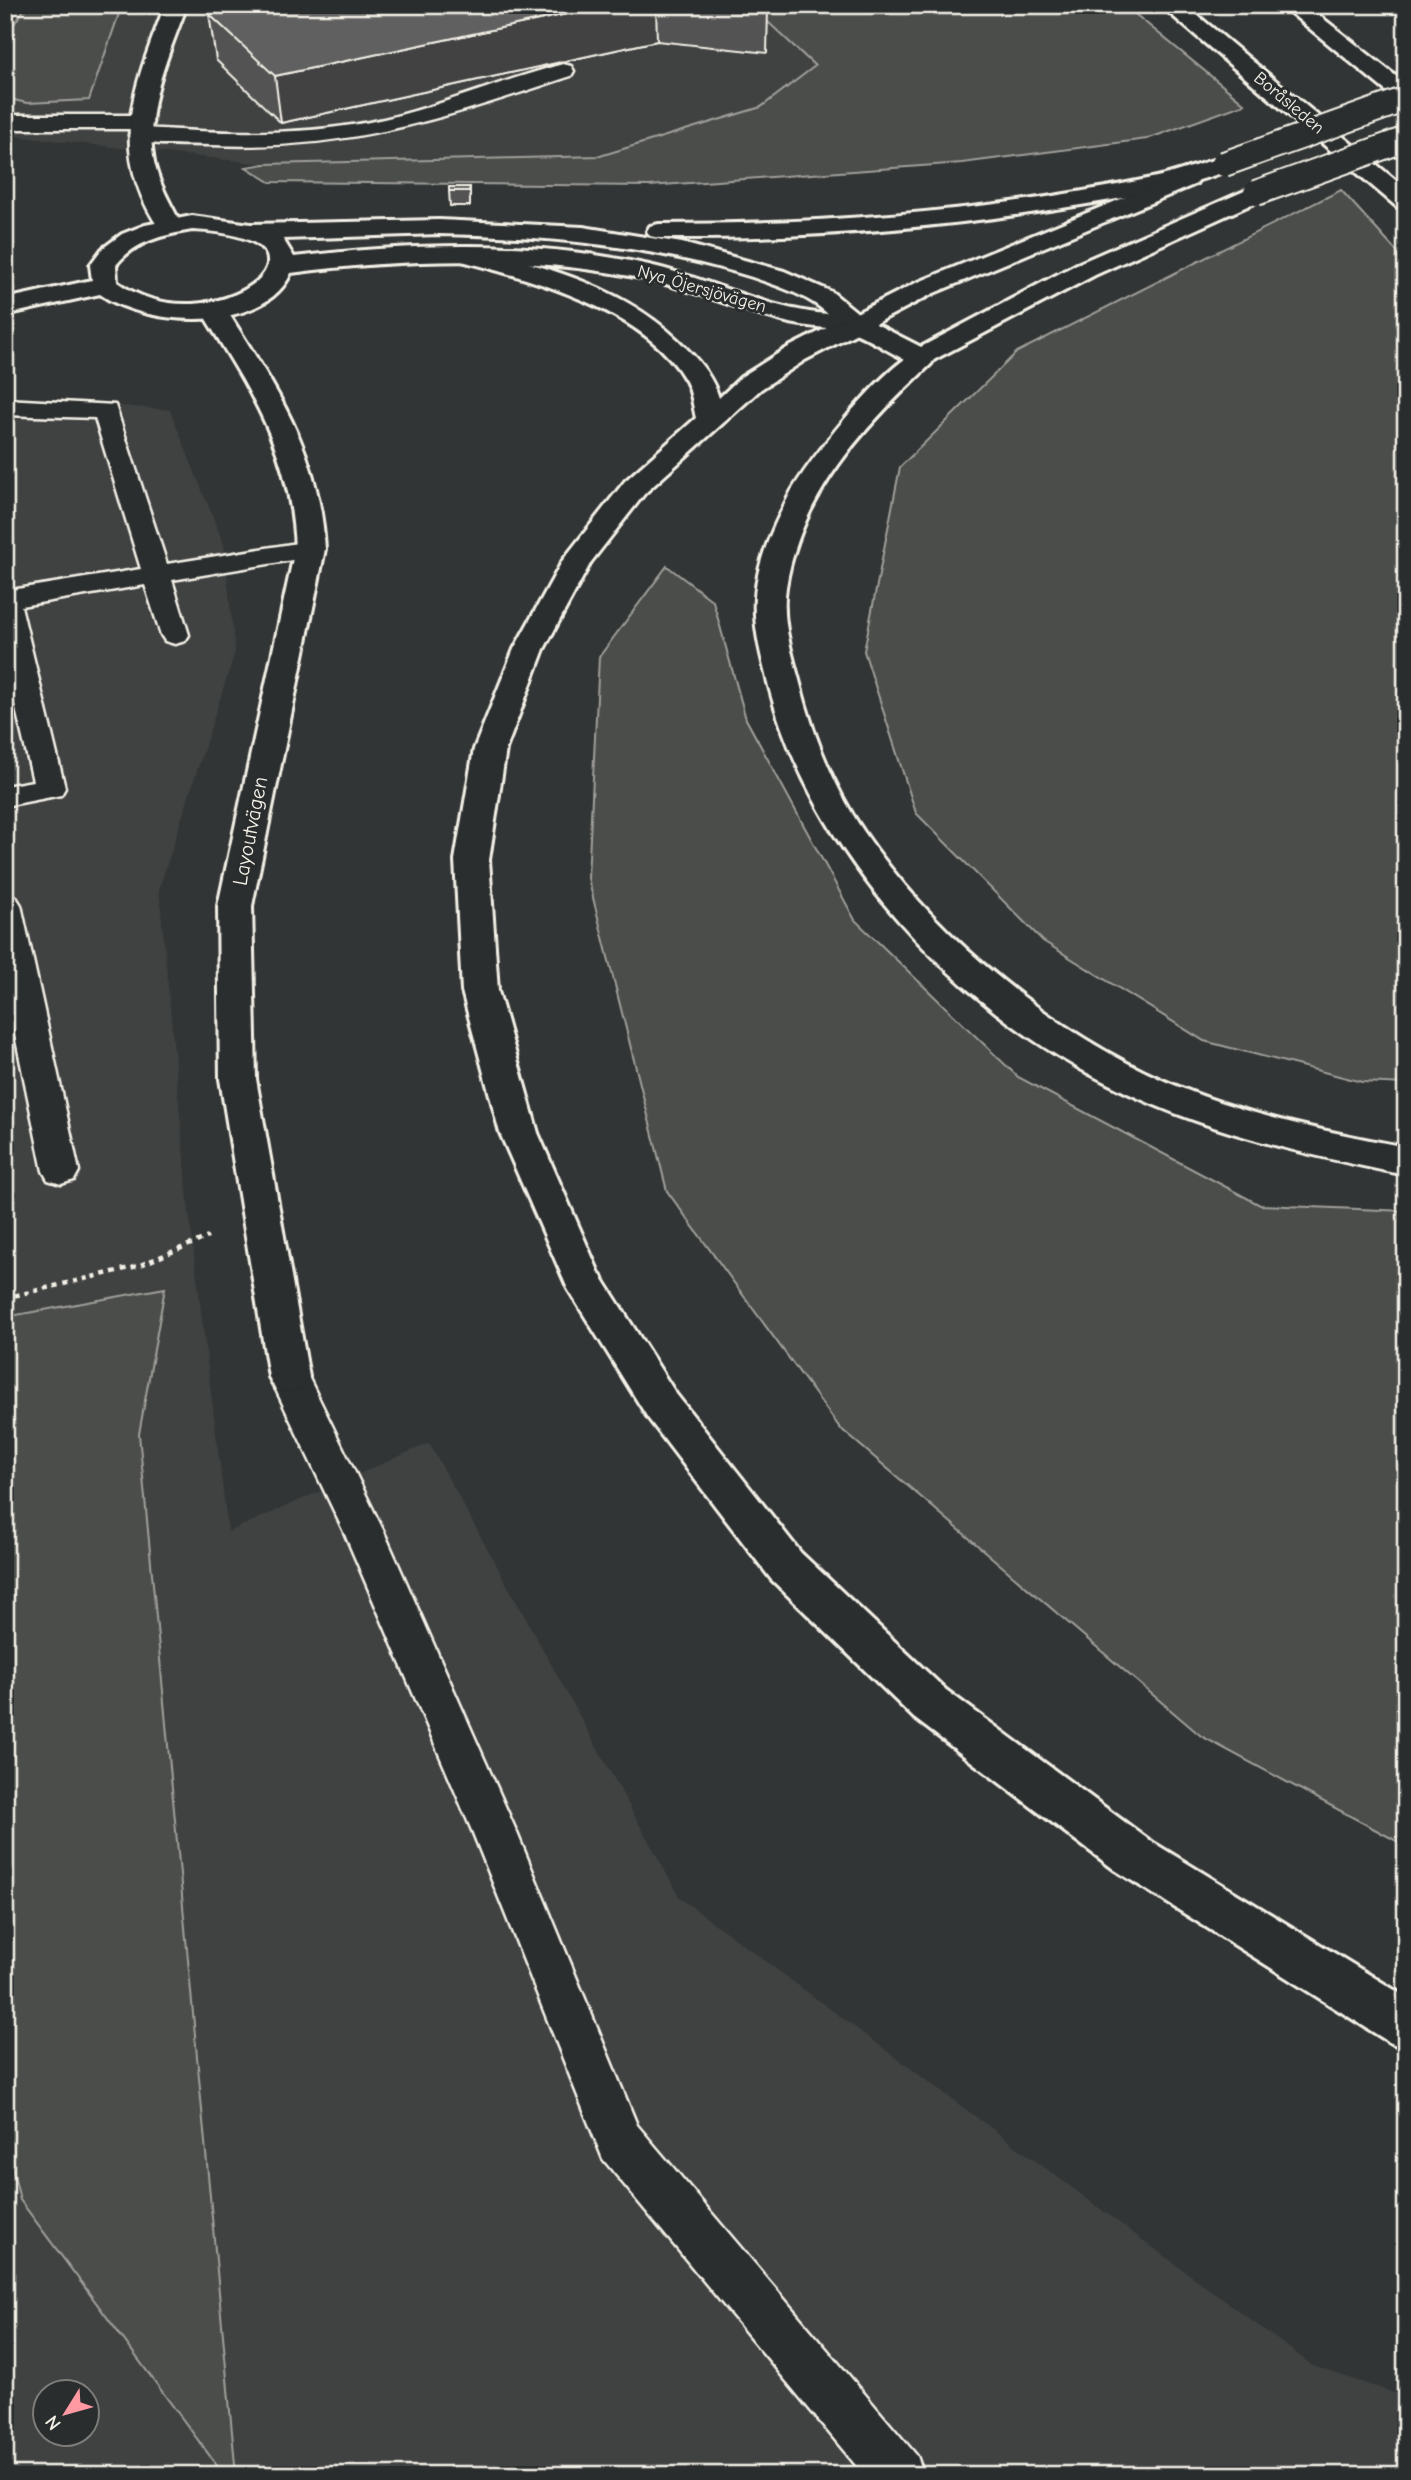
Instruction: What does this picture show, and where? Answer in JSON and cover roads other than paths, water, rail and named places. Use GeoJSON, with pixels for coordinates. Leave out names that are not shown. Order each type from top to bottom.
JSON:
{"type":"FeatureCollection","features":[{"type":"Feature","properties":{"kind":"main road"},"geometry":{"type":"LineString","coordinates":[[170,226],[142,161],[141,129],[152,70],[176,5]]}},
{"type":"Feature","properties":{"kind":"main road","name":"Boråsleden"},"geometry":{"type":"LineString","coordinates":[[1171,5],[1406,202]]}},
{"type":"Feature","properties":{"kind":"main road"},"geometry":{"type":"LineString","coordinates":[[1292,5],[1406,98]]}},
{"type":"Feature","properties":{"kind":"main road"},"geometry":{"type":"LineString","coordinates":[[1406,98],[1224,164],[925,288],[853,323],[751,383],[635,487],[578,560],[528,649],[490,749],[472,860],[481,991],[519,1133],[582,1278],[662,1406],[786,1566],[930,1704],[1132,1855],[1406,2025]]}},
{"type":"Feature","properties":{"kind":"main road"},"geometry":{"type":"LineString","coordinates":[[1406,139],[1256,193],[1148,237],[1019,301],[922,358],[862,414],[824,458],[789,520],[770,589],[774,642],[787,701],[812,762],[850,837],[901,901],[967,965],[1041,1024],[1115,1072],[1202,1112],[1312,1143],[1406,1161]]}},
{"type":"Feature","properties":{"kind":"main road","name":"Nya Öjersjövägen"},"geometry":{"type":"LineString","coordinates":[[603,237],[656,231],[810,229],[921,221],[1024,207],[1187,179]]}},
{"type":"Feature","properties":{"kind":"main road","name":"Nya Öjersjövägen"},"geometry":{"type":"LineString","coordinates":[[105,285],[103,265],[120,246],[134,237],[170,226],[214,223],[253,231],[521,229],[603,237],[686,253],[788,282],[821,295],[853,323]]}},
{"type":"Feature","properties":{"kind":"main road","name":"Nya Öjersjövägen"},"geometry":{"type":"LineString","coordinates":[[253,231],[276,246],[282,266],[383,254],[559,258],[645,271],[700,285],[812,321],[853,323]]}},
{"type":"Feature","properties":{"kind":"main road"},"geometry":{"type":"LineString","coordinates":[[467,255],[532,271],[586,290],[629,314],[668,341],[700,381],[710,419]]}},
{"type":"Feature","properties":{"kind":"main road"},"geometry":{"type":"LineString","coordinates":[[5,307],[105,285],[128,303],[145,309],[190,312],[213,309],[243,300],[267,287],[282,266]]}},
{"type":"Feature","properties":{"kind":"main road","name":"Layoutvägen"},"geometry":{"type":"LineString","coordinates":[[213,309],[276,413],[301,467],[311,521],[310,549],[235,906],[238,1079],[258,1209],[289,1377]]}},
{"type":"Feature","properties":{"kind":"main road"},"geometry":{"type":"LineString","coordinates":[[853,323],[922,358]]}},
{"type":"Feature","properties":{"kind":"lane"},"geometry":{"type":"LineString","coordinates":[[5,122],[293,139],[353,132],[421,116],[564,71]]}},
{"type":"Feature","properties":{"kind":"lane"},"geometry":{"type":"LineString","coordinates":[[5,407],[106,411],[175,635]]}},
{"type":"Feature","properties":{"kind":"lane"},"geometry":{"type":"LineString","coordinates":[[5,796],[50,788],[5,600],[310,549]]}},
{"type":"Feature","properties":{"kind":"lane"},"geometry":{"type":"LineString","coordinates":[[5,905],[61,1171]]}},
{"type":"Feature","properties":{"kind":"lane"},"geometry":{"type":"LineString","coordinates":[[289,1377],[364,1532],[490,1821],[620,2142],[898,2475]]}}]}
